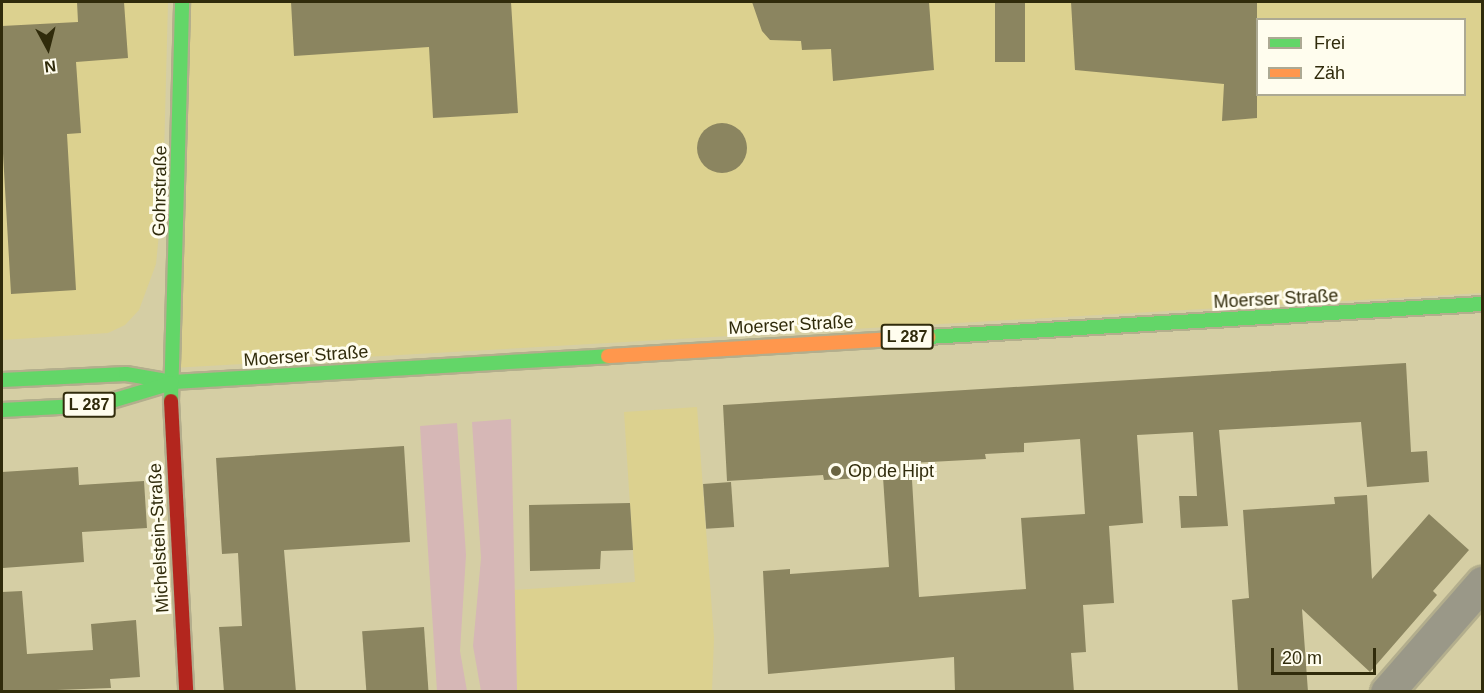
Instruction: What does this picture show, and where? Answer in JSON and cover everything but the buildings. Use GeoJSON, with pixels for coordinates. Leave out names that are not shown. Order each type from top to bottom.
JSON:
{"type":"FeatureCollection","features":[{"type":"Feature","properties":{"kind":"main road","name":"Gohrstraße"},"geometry":{"type":"LineString","coordinates":[[173,382],[182,2]]}},
{"type":"Feature","properties":{"kind":"main road","name":"Moerser Straße"},"geometry":{"type":"LineString","coordinates":[[2,380],[105,374],[173,382],[1482,304]]}},
{"type":"Feature","properties":{"kind":"main road","name":"Moerser Straße"},"geometry":{"type":"LineString","coordinates":[[2,411],[98,405],[173,382]]}},
{"type":"Feature","properties":{"kind":"main road","name":"Michelstein-Straße"},"geometry":{"type":"LineString","coordinates":[[173,382],[171,420],[186,692]]}},
{"type":"Feature","properties":{"kind":"street"},"geometry":{"type":"LineString","coordinates":[[1387,692],[1482,583]]}},
{"type":"Feature","properties":{"kind":"shaded area"},"geometry":{"type":"Polygon","coordinates":[[[2,2],[168,2],[163,193],[156,264],[139,310],[125,325],[108,333],[2,340],[2,2]]]}},
{"type":"Feature","properties":{"kind":"shaded area"},"geometry":{"type":"Polygon","coordinates":[[[183,2],[1482,2],[1482,293],[172,368],[183,2]]]}},
{"type":"Feature","properties":{"kind":"shaded area"},"geometry":{"type":"Polygon","coordinates":[[[697,407],[714,638],[712,691],[517,691],[514,590],[635,582],[624,412],[697,407]]]}},
{"type":"Feature","properties":{"kind":"shaded area"},"geometry":{"type":"Polygon","coordinates":[[[511,419],[517,691],[481,691],[473,646],[481,558],[472,422],[511,419]]]}},
{"type":"Feature","properties":{"kind":"shaded area"},"geometry":{"type":"Polygon","coordinates":[[[457,423],[466,555],[460,651],[467,691],[437,691],[420,426],[457,423]]]}},
{"type":"Feature","properties":{"kind":"traffic: fast"},"geometry":{"type":"LineString","coordinates":[[171,401],[182,2]]}},
{"type":"Feature","properties":{"kind":"traffic: fast"},"geometry":{"type":"LineString","coordinates":[[928,337],[1482,304]]}},
{"type":"Feature","properties":{"kind":"traffic: fast"},"geometry":{"type":"LineString","coordinates":[[2,380],[126,374],[173,382],[608,356]]}},
{"type":"Feature","properties":{"kind":"traffic: fast"},"geometry":{"type":"LineString","coordinates":[[2,410],[98,405],[172,383]]}},
{"type":"Feature","properties":{"kind":"traffic: slow"},"geometry":{"type":"LineString","coordinates":[[608,356],[928,337]]}},
{"type":"Feature","properties":{"kind":"traffic: jam"},"geometry":{"type":"LineString","coordinates":[[171,401],[186,692]]}},
{"type":"Feature","properties":{"kind":"place","name":"Op de Hipt"},"geometry":{"type":"Point","coordinates":[836,471]}}]}
